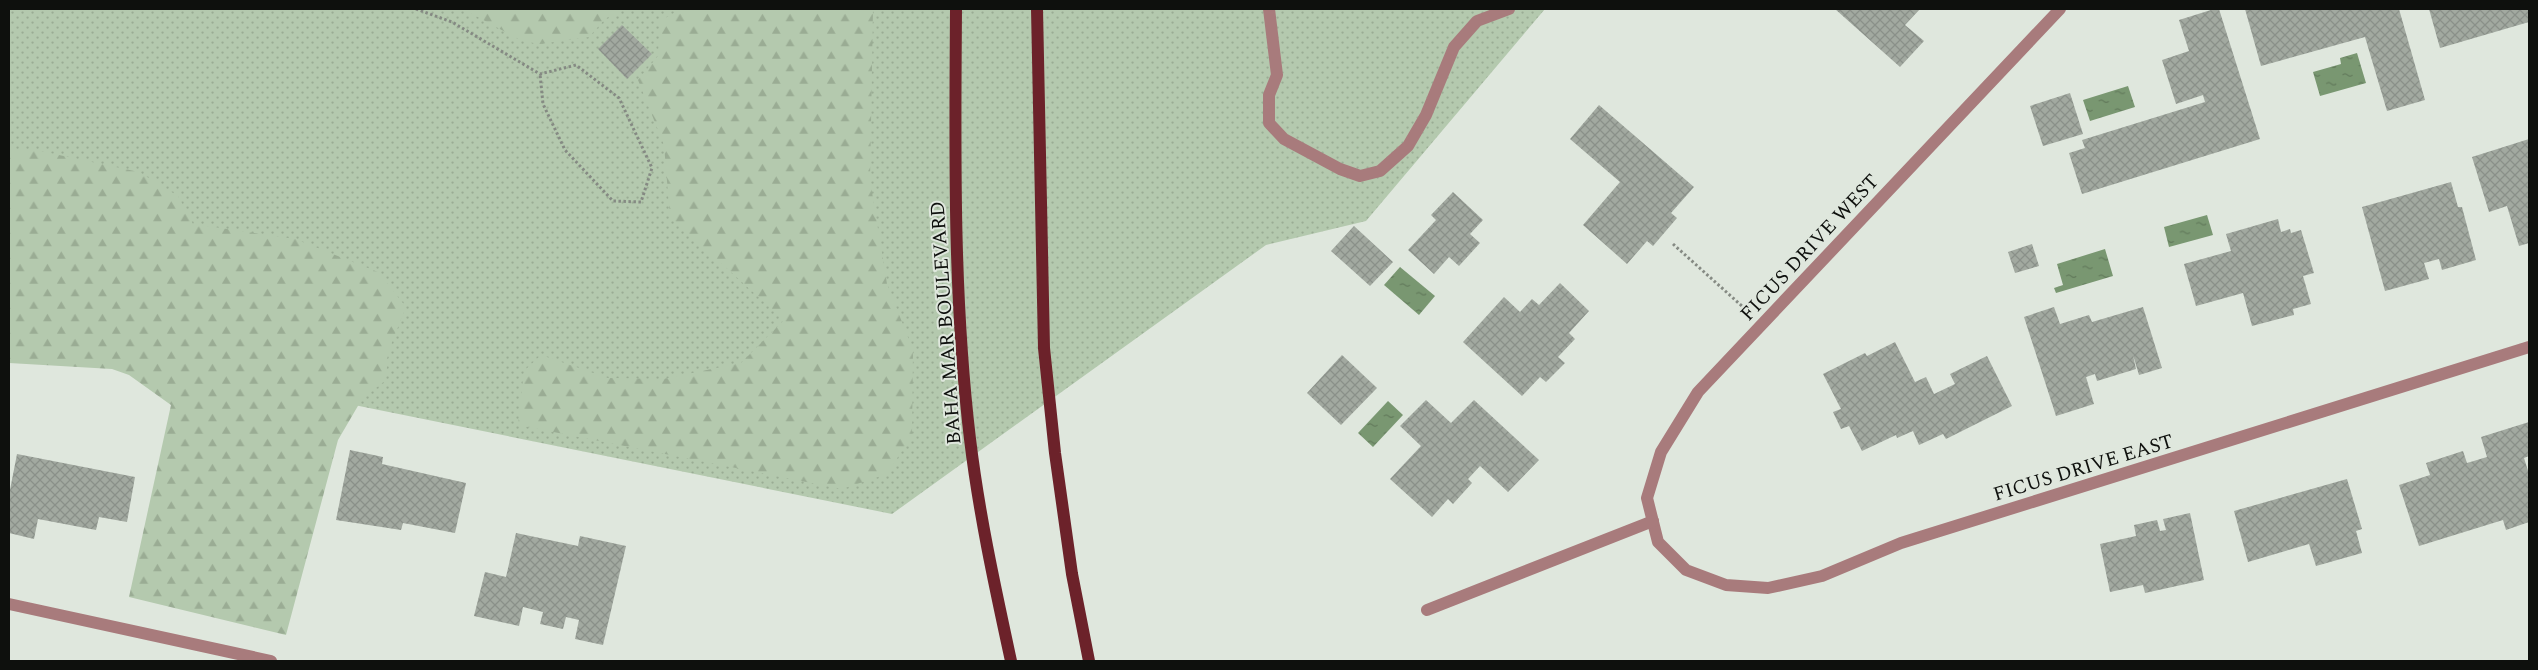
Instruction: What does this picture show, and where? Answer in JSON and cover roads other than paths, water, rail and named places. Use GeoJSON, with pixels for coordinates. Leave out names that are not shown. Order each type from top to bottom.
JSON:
{"type":"FeatureCollection","features":[{"type":"Feature","properties":{"kind":"main road","name":"BAHA MAR BOULEVARD"},"geometry":{"type":"LineString","coordinates":[[956,9],[955,184],[961,344],[970,439],[984,539],[1011,661]]}},
{"type":"Feature","properties":{"kind":"main road"},"geometry":{"type":"LineString","coordinates":[[1037,9],[1044,348],[1055,453],[1072,574],[1089,661]]}},
{"type":"Feature","properties":{"kind":"street"},"geometry":{"type":"LineString","coordinates":[[1269,9],[1277,75],[1269,95],[1269,123],[1284,139],[1340,169],[1360,176],[1380,171],[1408,146],[1426,116],[1454,47],[1477,21],[1509,9]]}},
{"type":"Feature","properties":{"kind":"street","name":"FICUS DRIVE WEST"},"geometry":{"type":"LineString","coordinates":[[1658,542],[1647,498],[1661,452],[1698,392],[2060,9]]}},
{"type":"Feature","properties":{"kind":"street","name":"FICUS DRIVE EAST"},"geometry":{"type":"LineString","coordinates":[[1658,542],[1686,570],[1726,585],[1768,588],[1822,576],[1901,543],[2529,347]]}},
{"type":"Feature","properties":{"kind":"street"},"geometry":{"type":"LineString","coordinates":[[1427,610],[1653,521]]}},
{"type":"Feature","properties":{"kind":"street"},"geometry":{"type":"LineString","coordinates":[[9,604],[271,661]]}},
{"type":"Feature","properties":{"kind":"water"},"geometry":{"type":"Polygon","coordinates":[[[2357,53],[2366,83],[2320,96],[2313,72],[2341,64],[2340,58],[2357,53]]]}},
{"type":"Feature","properties":{"kind":"water"},"geometry":{"type":"Polygon","coordinates":[[[2128,86],[2135,107],[2090,121],[2083,100],[2128,86]]]}},
{"type":"Feature","properties":{"kind":"water"},"geometry":{"type":"Polygon","coordinates":[[[2207,215],[2213,235],[2169,247],[2164,227],[2207,215]]]}},
{"type":"Feature","properties":{"kind":"water"},"geometry":{"type":"Polygon","coordinates":[[[2105,249],[2113,276],[2056,293],[2054,288],[2063,285],[2057,264],[2105,249]]]}},
{"type":"Feature","properties":{"kind":"water"},"geometry":{"type":"Polygon","coordinates":[[[1400,267],[1435,296],[1419,315],[1384,285],[1400,267]]]}},
{"type":"Feature","properties":{"kind":"water"},"geometry":{"type":"Polygon","coordinates":[[[1388,401],[1403,415],[1373,447],[1358,433],[1388,401]]]}}]}
